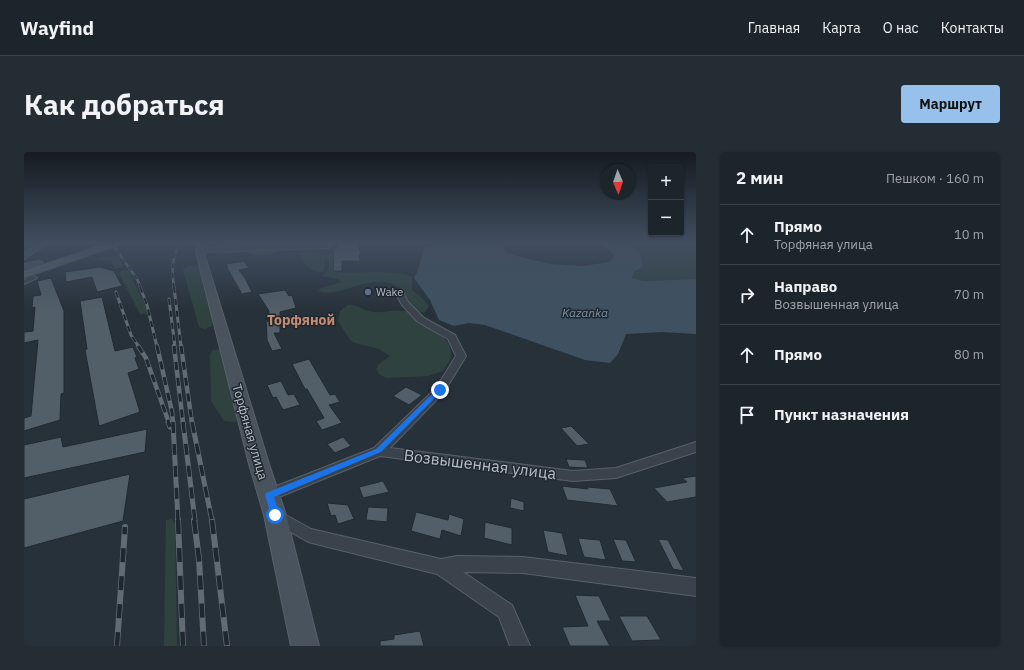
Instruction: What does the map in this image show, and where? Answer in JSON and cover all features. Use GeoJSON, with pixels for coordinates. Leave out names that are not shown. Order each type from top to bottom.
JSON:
{"type":"FeatureCollection","features":[{"type":"Feature","properties":{"kind":"main road"},"geometry":{"type":"LineString","coordinates":[[24,268],[35,265]]}},
{"type":"Feature","properties":{"kind":"main road"},"geometry":{"type":"LineString","coordinates":[[24,275],[53,265]]}},
{"type":"Feature","properties":{"kind":"street","name":"Торфяная улица"},"geometry":{"type":"LineString","coordinates":[[206,265],[220,327],[272,505],[305,646]]}},
{"type":"Feature","properties":{"kind":"street"},"geometry":{"type":"LineString","coordinates":[[24,275],[34,278],[24,282]]}},
{"type":"Feature","properties":{"kind":"street"},"geometry":{"type":"LineString","coordinates":[[379,450],[440,390],[461,356],[452,337],[421,320],[405,303],[400,294]]}},
{"type":"Feature","properties":{"kind":"street","name":"Возвышенная улица"},"geometry":{"type":"LineString","coordinates":[[272,505],[379,450],[573,476],[616,473],[696,447]]}},
{"type":"Feature","properties":{"kind":"street"},"geometry":{"type":"LineString","coordinates":[[272,505],[308,535],[441,567],[506,611],[520,646]]}},
{"type":"Feature","properties":{"kind":"street"},"geometry":{"type":"LineString","coordinates":[[441,567],[457,564],[523,566],[696,587]]}},
{"type":"Feature","properties":{"kind":"green space"},"geometry":{"type":"Polygon","coordinates":[[[123,265],[122,267],[116,269],[113,266],[123,265]]]}},
{"type":"Feature","properties":{"kind":"green space"},"geometry":{"type":"Polygon","coordinates":[[[188,265],[199,266],[213,322],[212,326],[205,329],[199,327],[183,270],[188,265]]]}},
{"type":"Feature","properties":{"kind":"green space"},"geometry":{"type":"Polygon","coordinates":[[[306,265],[324,265],[324,272],[312,270],[306,265]]]}},
{"type":"Feature","properties":{"kind":"green space"},"geometry":{"type":"Polygon","coordinates":[[[329,265],[335,265],[336,272],[388,272],[412,277],[412,290],[429,306],[425,312],[418,313],[409,305],[402,290],[390,283],[368,283],[336,292],[326,293],[318,291],[321,288],[342,282],[338,279],[322,276],[329,269],[329,265]]]}},
{"type":"Feature","properties":{"kind":"green space"},"geometry":{"type":"Polygon","coordinates":[[[635,265],[696,265],[696,279],[644,281],[631,278],[635,265]]]}},
{"type":"Feature","properties":{"kind":"green space"},"geometry":{"type":"Polygon","coordinates":[[[122,271],[128,271],[148,311],[147,314],[140,314],[119,273],[122,271]]]}},
{"type":"Feature","properties":{"kind":"green space"},"geometry":{"type":"Polygon","coordinates":[[[348,305],[374,312],[405,311],[415,316],[447,341],[450,348],[451,358],[443,371],[428,376],[386,378],[379,374],[376,369],[379,364],[390,356],[379,349],[355,343],[350,340],[338,321],[340,311],[348,305]]]}},
{"type":"Feature","properties":{"kind":"green space"},"geometry":{"type":"Polygon","coordinates":[[[221,349],[239,419],[235,422],[224,421],[211,401],[210,354],[213,350],[221,349]]]}},
{"type":"Feature","properties":{"kind":"green space"},"geometry":{"type":"Polygon","coordinates":[[[172,519],[175,524],[177,646],[164,646],[166,520],[172,519]]]}},
{"type":"Feature","properties":{"kind":"water","name":"Kazanka"},"geometry":{"type":"Polygon","coordinates":[[[419,265],[643,265],[643,267],[634,271],[632,278],[644,281],[696,279],[696,334],[662,332],[626,334],[618,354],[610,363],[585,360],[485,325],[469,323],[454,326],[439,320],[430,300],[414,278],[419,265]]]}},
{"type":"Feature","properties":{"kind":"building"},"geometry":{"type":"Polygon","coordinates":[[[227,265],[247,265],[249,268],[239,270],[252,292],[242,294],[227,265]]]}},
{"type":"Feature","properties":{"kind":"building"},"geometry":{"type":"Polygon","coordinates":[[[333,265],[342,265],[342,271],[333,271],[333,265]]]}},
{"type":"Feature","properties":{"kind":"building"},"geometry":{"type":"Polygon","coordinates":[[[100,267],[114,271],[122,286],[97,292],[92,277],[66,282],[65,272],[100,267]]]}},
{"type":"Feature","properties":{"kind":"building"},"geometry":{"type":"Polygon","coordinates":[[[51,278],[64,311],[64,393],[61,394],[60,420],[24,431],[24,418],[31,416],[38,340],[24,343],[24,332],[33,331],[35,307],[32,308],[33,296],[41,295],[37,281],[51,278]]]}},
{"type":"Feature","properties":{"kind":"building"},"geometry":{"type":"Polygon","coordinates":[[[285,290],[289,296],[292,295],[296,308],[280,312],[280,333],[274,333],[282,349],[272,351],[267,340],[266,318],[268,322],[269,311],[258,294],[285,290]]]}},
{"type":"Feature","properties":{"kind":"building"},"geometry":{"type":"Polygon","coordinates":[[[102,297],[115,351],[133,347],[137,357],[135,358],[139,369],[128,373],[140,412],[99,426],[85,350],[87,349],[80,301],[102,297]]]}},
{"type":"Feature","properties":{"kind":"building"},"geometry":{"type":"Polygon","coordinates":[[[309,359],[330,395],[335,394],[340,402],[329,405],[342,423],[322,430],[316,421],[324,418],[307,389],[305,389],[292,364],[309,359]]]}},
{"type":"Feature","properties":{"kind":"building"},"geometry":{"type":"Polygon","coordinates":[[[281,381],[288,395],[294,394],[300,405],[283,410],[276,397],[273,398],[267,385],[281,381]]]}},
{"type":"Feature","properties":{"kind":"building"},"geometry":{"type":"Polygon","coordinates":[[[406,387],[422,395],[409,405],[393,396],[406,387]]]}},
{"type":"Feature","properties":{"kind":"building"},"geometry":{"type":"Polygon","coordinates":[[[571,426],[589,444],[577,446],[561,428],[571,426]]]}},
{"type":"Feature","properties":{"kind":"building"},"geometry":{"type":"Polygon","coordinates":[[[147,429],[145,452],[24,478],[24,445],[61,437],[63,447],[147,429]]]}},
{"type":"Feature","properties":{"kind":"building"},"geometry":{"type":"Polygon","coordinates":[[[343,437],[351,446],[335,453],[327,444],[343,437]]]}},
{"type":"Feature","properties":{"kind":"building"},"geometry":{"type":"Polygon","coordinates":[[[566,459],[585,460],[588,468],[569,467],[566,459]]]}},
{"type":"Feature","properties":{"kind":"building"},"geometry":{"type":"Polygon","coordinates":[[[130,474],[123,521],[24,548],[24,499],[130,474]]]}},
{"type":"Feature","properties":{"kind":"building"},"geometry":{"type":"Polygon","coordinates":[[[696,476],[696,497],[667,502],[654,488],[687,482],[682,478],[696,476]]]}},
{"type":"Feature","properties":{"kind":"building"},"geometry":{"type":"Polygon","coordinates":[[[383,481],[389,492],[363,498],[359,487],[383,481]]]}},
{"type":"Feature","properties":{"kind":"building"},"geometry":{"type":"Polygon","coordinates":[[[562,486],[588,489],[587,487],[610,489],[618,506],[567,500],[562,486]]]}},
{"type":"Feature","properties":{"kind":"building"},"geometry":{"type":"Polygon","coordinates":[[[511,498],[524,502],[524,511],[510,508],[511,498]]]}},
{"type":"Feature","properties":{"kind":"building"},"geometry":{"type":"Polygon","coordinates":[[[327,503],[348,505],[354,519],[338,524],[335,515],[331,516],[327,503]]]}},
{"type":"Feature","properties":{"kind":"building"},"geometry":{"type":"Polygon","coordinates":[[[368,507],[388,508],[387,522],[366,520],[368,507]]]}},
{"type":"Feature","properties":{"kind":"building"},"geometry":{"type":"Polygon","coordinates":[[[416,512],[448,520],[449,514],[464,519],[461,536],[442,530],[440,539],[411,531],[416,512]]]}},
{"type":"Feature","properties":{"kind":"building"},"geometry":{"type":"Polygon","coordinates":[[[485,522],[512,528],[512,545],[484,538],[485,522]]]}},
{"type":"Feature","properties":{"kind":"building"},"geometry":{"type":"Polygon","coordinates":[[[543,530],[562,533],[568,556],[548,552],[543,530]]]}},
{"type":"Feature","properties":{"kind":"building"},"geometry":{"type":"Polygon","coordinates":[[[578,538],[600,540],[606,560],[584,557],[578,538]]]}},
{"type":"Feature","properties":{"kind":"building"},"geometry":{"type":"Polygon","coordinates":[[[613,539],[626,540],[636,562],[622,561],[613,539]]]}},
{"type":"Feature","properties":{"kind":"building"},"geometry":{"type":"Polygon","coordinates":[[[658,539],[668,540],[684,571],[673,569],[658,539]]]}},
{"type":"Feature","properties":{"kind":"building"},"geometry":{"type":"Polygon","coordinates":[[[575,595],[599,596],[611,621],[597,621],[610,646],[570,646],[562,627],[588,626],[575,595]]]}},
{"type":"Feature","properties":{"kind":"building"},"geometry":{"type":"Polygon","coordinates":[[[619,616],[647,616],[661,640],[632,641],[619,616]]]}},
{"type":"Feature","properties":{"kind":"building"},"geometry":{"type":"Polygon","coordinates":[[[420,631],[424,646],[380,646],[380,641],[394,639],[394,635],[420,631]]]}},
{"type":"Feature","properties":{"kind":"tram line"},"geometry":{"type":"LineString","coordinates":[[24,272],[44,265]]}},
{"type":"Feature","properties":{"kind":"railway"},"geometry":{"type":"LineString","coordinates":[[127,265],[137,279],[141,288]]}},
{"type":"Feature","properties":{"kind":"railway"},"geometry":{"type":"LineString","coordinates":[[173,265],[174,288]]}},
{"type":"Feature","properties":{"kind":"railway"},"geometry":{"type":"LineString","coordinates":[[140,287],[147,305],[157,347]]}},
{"type":"Feature","properties":{"kind":"railway"},"geometry":{"type":"LineString","coordinates":[[174,287],[181,347]]}},
{"type":"Feature","properties":{"kind":"railway"},"geometry":{"type":"LineString","coordinates":[[116,292],[131,335],[139,347]]}},
{"type":"Feature","properties":{"kind":"railway"},"geometry":{"type":"LineString","coordinates":[[169,299],[175,347]]}},
{"type":"Feature","properties":{"kind":"railway"},"geometry":{"type":"LineString","coordinates":[[138,346],[146,358],[169,423]]}},
{"type":"Feature","properties":{"kind":"railway"},"geometry":{"type":"LineString","coordinates":[[157,346],[172,412],[173,423]]}},
{"type":"Feature","properties":{"kind":"railway"},"geometry":{"type":"LineString","coordinates":[[174,346],[183,423]]}},
{"type":"Feature","properties":{"kind":"railway"},"geometry":{"type":"LineString","coordinates":[[181,346],[192,423]]}},
{"type":"Feature","properties":{"kind":"railway"},"geometry":{"type":"LineString","coordinates":[[168,422],[170,427]]}},
{"type":"Feature","properties":{"kind":"railway"},"geometry":{"type":"LineString","coordinates":[[173,422],[178,521]]}},
{"type":"Feature","properties":{"kind":"railway"},"geometry":{"type":"LineString","coordinates":[[183,422],[195,521]]}},
{"type":"Feature","properties":{"kind":"railway"},"geometry":{"type":"LineString","coordinates":[[192,422],[212,521]]}},
{"type":"Feature","properties":{"kind":"railway"},"geometry":{"type":"LineString","coordinates":[[178,520],[183,646]]}},
{"type":"Feature","properties":{"kind":"railway"},"geometry":{"type":"LineString","coordinates":[[194,520],[199,559],[204,646]]}},
{"type":"Feature","properties":{"kind":"railway"},"geometry":{"type":"LineString","coordinates":[[212,520],[227,646]]}},
{"type":"Feature","properties":{"kind":"railway"},"geometry":{"type":"LineString","coordinates":[[117,646],[125,527]]}},
{"type":"Feature","properties":{"kind":"place","name":"Wake"},"geometry":{"type":"Point","coordinates":[368,292]}},
{"type":"Feature","properties":{"kind":"district","name":"Торфяной"},"geometry":{"type":"Point","coordinates":[301,320]}},
{"type":"Feature","properties":{"kind":"route"},"geometry":{"type":"LineString","coordinates":[[275,515],[269,495],[379,450],[440,390]]}}]}
